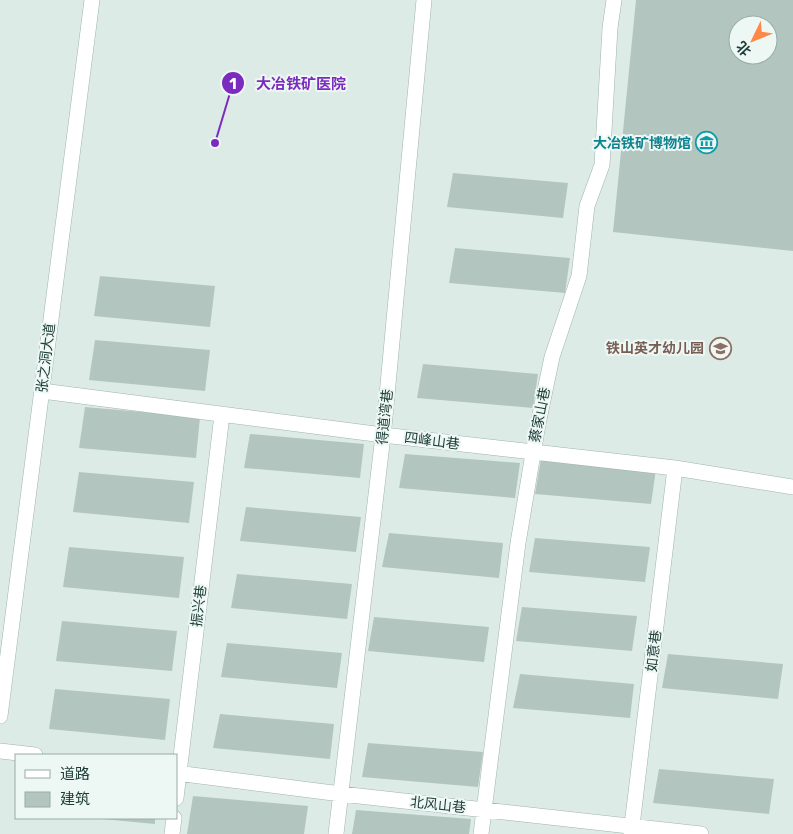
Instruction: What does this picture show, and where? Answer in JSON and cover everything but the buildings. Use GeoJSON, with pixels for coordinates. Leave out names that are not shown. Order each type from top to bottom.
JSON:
{"type":"FeatureCollection","features":[{"type":"Feature","properties":{"kind":"street","name":"张之洞大道"},"geometry":{"type":"LineString","coordinates":[[0,716],[92,0]]}},
{"type":"Feature","properties":{"kind":"street","name":"得道湾巷"},"geometry":{"type":"LineString","coordinates":[[336,834],[383,435],[424,0]]}},
{"type":"Feature","properties":{"kind":"street","name":"蔡家山巷"},"geometry":{"type":"LineString","coordinates":[[481,834],[518,543],[533,452],[552,357],[579,276],[587,206],[602,165],[610,28],[614,0]]}},
{"type":"Feature","properties":{"kind":"street","name":"四峰山巷"},"geometry":{"type":"LineString","coordinates":[[42,391],[383,435],[675,468],[793,487]]}},
{"type":"Feature","properties":{"kind":"street","name":"振兴巷"},"geometry":{"type":"LineString","coordinates":[[178,773],[222,415]]}},
{"type":"Feature","properties":{"kind":"street","name":"如意巷"},"geometry":{"type":"LineString","coordinates":[[632,830],[675,468]]}},
{"type":"Feature","properties":{"kind":"street"},"geometry":{"type":"LineString","coordinates":[[0,751],[26,754]]}},
{"type":"Feature","properties":{"kind":"street","name":"北风山巷"},"geometry":{"type":"LineString","coordinates":[[178,773],[632,830],[701,834]]}},
{"type":"Feature","properties":{"kind":"street"},"geometry":{"type":"LineString","coordinates":[[172,834],[174,819]]}},
{"type":"Feature","properties":{"kind":"place","name":"大冶铁矿医院"},"geometry":{"type":"Point","coordinates":[215,143]}},
{"type":"Feature","properties":{"kind":"place","name":"大冶铁矿博物馆"},"geometry":{"type":"Point","coordinates":[707,143]}},
{"type":"Feature","properties":{"kind":"place","name":"铁山英才幼儿园"},"geometry":{"type":"Point","coordinates":[720,348]}}]}
